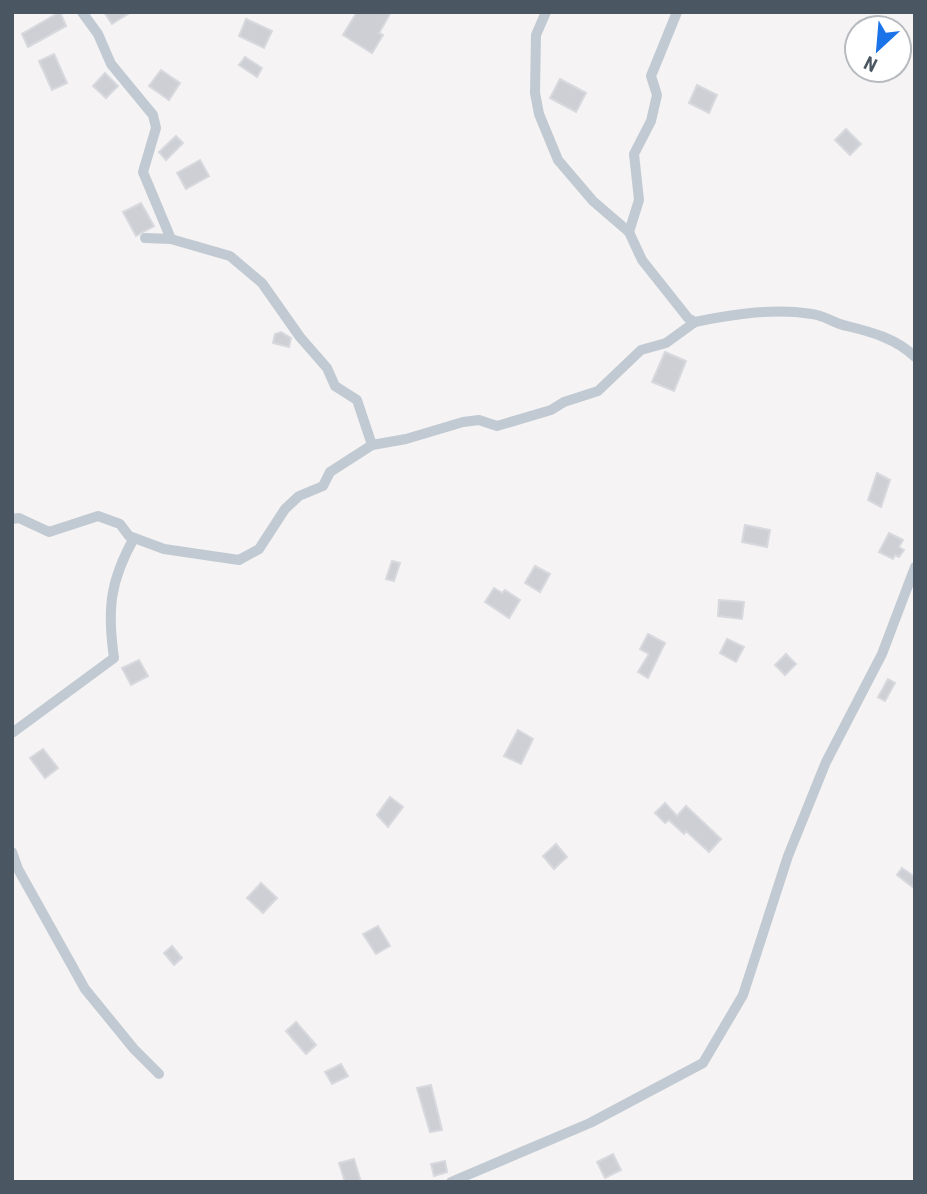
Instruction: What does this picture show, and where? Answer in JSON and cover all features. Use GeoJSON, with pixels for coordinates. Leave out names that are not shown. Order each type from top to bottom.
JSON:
{"type":"FeatureCollection","features":[{"type":"Feature","properties":{"kind":"street"},"geometry":{"type":"LineString","coordinates":[[82,12],[98,34],[111,64],[153,115],[156,128],[143,172],[171,239]]}},
{"type":"Feature","properties":{"kind":"street"},"geometry":{"type":"LineString","coordinates":[[545,12],[536,35],[534,55],[539,114],[558,160],[571,178],[629,232],[642,260],[670,298],[695,322]]}},
{"type":"Feature","properties":{"kind":"street"},"geometry":{"type":"LineString","coordinates":[[629,232],[639,201],[634,154],[651,121],[657,95],[652,76],[677,12]]}},
{"type":"Feature","properties":{"kind":"street"},"geometry":{"type":"LineString","coordinates":[[145,238],[171,239],[230,256],[262,283],[300,337],[327,368],[335,386],[357,400],[372,445]]}},
{"type":"Feature","properties":{"kind":"street"},"geometry":{"type":"LineString","coordinates":[[12,519],[19,518],[49,532],[98,516],[120,524],[134,538],[164,549],[239,559],[259,550],[285,509],[299,496],[323,486],[330,472],[372,445],[406,439],[463,422],[478,420],[497,426],[551,410],[564,402],[598,391],[641,351],[666,343],[695,322],[750,313],[815,314],[887,338],[906,348],[915,357]]}},
{"type":"Feature","properties":{"kind":"street"},"geometry":{"type":"LineString","coordinates":[[12,733],[114,658],[108,616],[114,579],[134,538]]}},
{"type":"Feature","properties":{"kind":"street"},"geometry":{"type":"LineString","coordinates":[[451,1182],[590,1124],[703,1063],[743,995],[788,856],[826,762],[882,654],[915,567]]}},
{"type":"Feature","properties":{"kind":"street"},"geometry":{"type":"LineString","coordinates":[[12,852],[18,869],[85,989],[134,1049],[159,1074]]}},
{"type":"Feature","properties":{"kind":"building"},"geometry":{"type":"Polygon","coordinates":[[[60,12],[66,26],[28,47],[22,34],[60,12]]]}},
{"type":"Feature","properties":{"kind":"building"},"geometry":{"type":"Polygon","coordinates":[[[104,12],[131,12],[112,24],[104,12]]]}},
{"type":"Feature","properties":{"kind":"building"},"geometry":{"type":"Polygon","coordinates":[[[357,12],[391,12],[379,33],[383,35],[372,53],[343,35],[357,12]]]}},
{"type":"Feature","properties":{"kind":"building"},"geometry":{"type":"Polygon","coordinates":[[[246,19],[272,31],[264,48],[239,36],[246,19]]]}},
{"type":"Feature","properties":{"kind":"building"},"geometry":{"type":"Polygon","coordinates":[[[54,54],[67,83],[52,90],[39,61],[54,54]]]}},
{"type":"Feature","properties":{"kind":"building"},"geometry":{"type":"Polygon","coordinates":[[[245,57],[262,68],[257,77],[239,65],[245,57]]]}},
{"type":"Feature","properties":{"kind":"building"},"geometry":{"type":"Polygon","coordinates":[[[161,70],[180,83],[169,100],[149,86],[161,70]]]}},
{"type":"Feature","properties":{"kind":"building"},"geometry":{"type":"Polygon","coordinates":[[[105,73],[118,86],[106,98],[93,86],[105,73]]]}},
{"type":"Feature","properties":{"kind":"building"},"geometry":{"type":"Polygon","coordinates":[[[560,79],[586,93],[576,112],[550,98],[560,79]]]}},
{"type":"Feature","properties":{"kind":"building"},"geometry":{"type":"Polygon","coordinates":[[[697,85],[717,95],[709,113],[689,103],[697,85]]]}},
{"type":"Feature","properties":{"kind":"building"},"geometry":{"type":"Polygon","coordinates":[[[846,129],[861,144],[850,155],[835,140],[846,129]]]}},
{"type":"Feature","properties":{"kind":"building"},"geometry":{"type":"Polygon","coordinates":[[[176,136],[183,143],[166,160],[159,152],[176,136]]]}},
{"type":"Feature","properties":{"kind":"building"},"geometry":{"type":"Polygon","coordinates":[[[200,160],[209,176],[186,189],[177,173],[200,160]]]}},
{"type":"Feature","properties":{"kind":"building"},"geometry":{"type":"Polygon","coordinates":[[[141,203],[154,226],[136,236],[123,212],[141,203]]]}},
{"type":"Feature","properties":{"kind":"building"},"geometry":{"type":"Polygon","coordinates":[[[281,332],[291,338],[289,347],[273,343],[275,334],[281,332]]]}},
{"type":"Feature","properties":{"kind":"building"},"geometry":{"type":"Polygon","coordinates":[[[665,352],[686,361],[674,391],[652,382],[665,352]]]}},
{"type":"Feature","properties":{"kind":"building"},"geometry":{"type":"Polygon","coordinates":[[[877,473],[890,480],[881,507],[868,500],[877,473]]]}},
{"type":"Feature","properties":{"kind":"building"},"geometry":{"type":"Polygon","coordinates":[[[745,525],[770,530],[767,547],[742,542],[745,525]]]}},
{"type":"Feature","properties":{"kind":"building"},"geometry":{"type":"Polygon","coordinates":[[[889,533],[903,540],[899,547],[904,550],[899,557],[895,555],[893,559],[879,552],[889,533]]]}},
{"type":"Feature","properties":{"kind":"building"},"geometry":{"type":"Polygon","coordinates":[[[392,561],[400,563],[394,581],[386,579],[392,561]]]}},
{"type":"Feature","properties":{"kind":"building"},"geometry":{"type":"Polygon","coordinates":[[[535,566],[550,574],[540,592],[525,583],[535,566]]]}},
{"type":"Feature","properties":{"kind":"building"},"geometry":{"type":"Polygon","coordinates":[[[494,588],[502,593],[505,590],[520,600],[509,618],[485,602],[494,588]]]}},
{"type":"Feature","properties":{"kind":"building"},"geometry":{"type":"Polygon","coordinates":[[[719,600],[744,602],[742,619],[718,616],[719,600]]]}},
{"type":"Feature","properties":{"kind":"building"},"geometry":{"type":"Polygon","coordinates":[[[648,634],[665,643],[648,678],[638,672],[649,654],[640,649],[648,634]]]}},
{"type":"Feature","properties":{"kind":"building"},"geometry":{"type":"Polygon","coordinates":[[[727,639],[744,647],[736,662],[720,653],[727,639]]]}},
{"type":"Feature","properties":{"kind":"building"},"geometry":{"type":"Polygon","coordinates":[[[786,654],[796,664],[785,675],[775,665],[786,654]]]}},
{"type":"Feature","properties":{"kind":"building"},"geometry":{"type":"Polygon","coordinates":[[[139,660],[148,676],[131,685],[122,668],[139,660]]]}},
{"type":"Feature","properties":{"kind":"building"},"geometry":{"type":"Polygon","coordinates":[[[888,679],[895,683],[885,701],[878,697],[888,679]]]}},
{"type":"Feature","properties":{"kind":"building"},"geometry":{"type":"Polygon","coordinates":[[[518,730],[533,739],[521,764],[504,756],[518,730]]]}},
{"type":"Feature","properties":{"kind":"building"},"geometry":{"type":"Polygon","coordinates":[[[43,749],[58,768],[45,778],[30,758],[43,749]]]}},
{"type":"Feature","properties":{"kind":"building"},"geometry":{"type":"Polygon","coordinates":[[[390,797],[403,807],[388,827],[377,815],[390,797]]]}},
{"type":"Feature","properties":{"kind":"building"},"geometry":{"type":"Polygon","coordinates":[[[665,803],[677,816],[686,806],[721,839],[709,852],[686,831],[684,834],[669,820],[665,823],[655,813],[665,803]]]}},
{"type":"Feature","properties":{"kind":"building"},"geometry":{"type":"Polygon","coordinates":[[[556,844],[567,857],[554,869],[543,856],[556,844]]]}},
{"type":"Feature","properties":{"kind":"building"},"geometry":{"type":"Polygon","coordinates":[[[902,868],[915,877],[915,889],[897,875],[902,868]]]}},
{"type":"Feature","properties":{"kind":"building"},"geometry":{"type":"Polygon","coordinates":[[[261,883],[277,898],[263,913],[247,898],[261,883]]]}},
{"type":"Feature","properties":{"kind":"building"},"geometry":{"type":"Polygon","coordinates":[[[378,926],[390,946],[376,954],[363,934],[378,926]]]}},
{"type":"Feature","properties":{"kind":"building"},"geometry":{"type":"Polygon","coordinates":[[[172,946],[182,958],[174,965],[164,953],[172,946]]]}},
{"type":"Feature","properties":{"kind":"building"},"geometry":{"type":"Polygon","coordinates":[[[296,1022],[316,1045],[306,1054],[286,1031],[296,1022]]]}},
{"type":"Feature","properties":{"kind":"building"},"geometry":{"type":"Polygon","coordinates":[[[341,1064],[348,1076],[332,1084],[325,1072],[341,1064]]]}},
{"type":"Feature","properties":{"kind":"building"},"geometry":{"type":"Polygon","coordinates":[[[431,1085],[442,1130],[430,1132],[417,1088],[431,1085]]]}},
{"type":"Feature","properties":{"kind":"building"},"geometry":{"type":"Polygon","coordinates":[[[613,1154],[621,1170],[605,1178],[597,1162],[613,1154]]]}},
{"type":"Feature","properties":{"kind":"building"},"geometry":{"type":"Polygon","coordinates":[[[354,1159],[361,1182],[345,1182],[339,1163],[354,1159]]]}},
{"type":"Feature","properties":{"kind":"building"},"geometry":{"type":"Polygon","coordinates":[[[445,1161],[447,1172],[434,1176],[431,1164],[445,1161]]]}}]}
